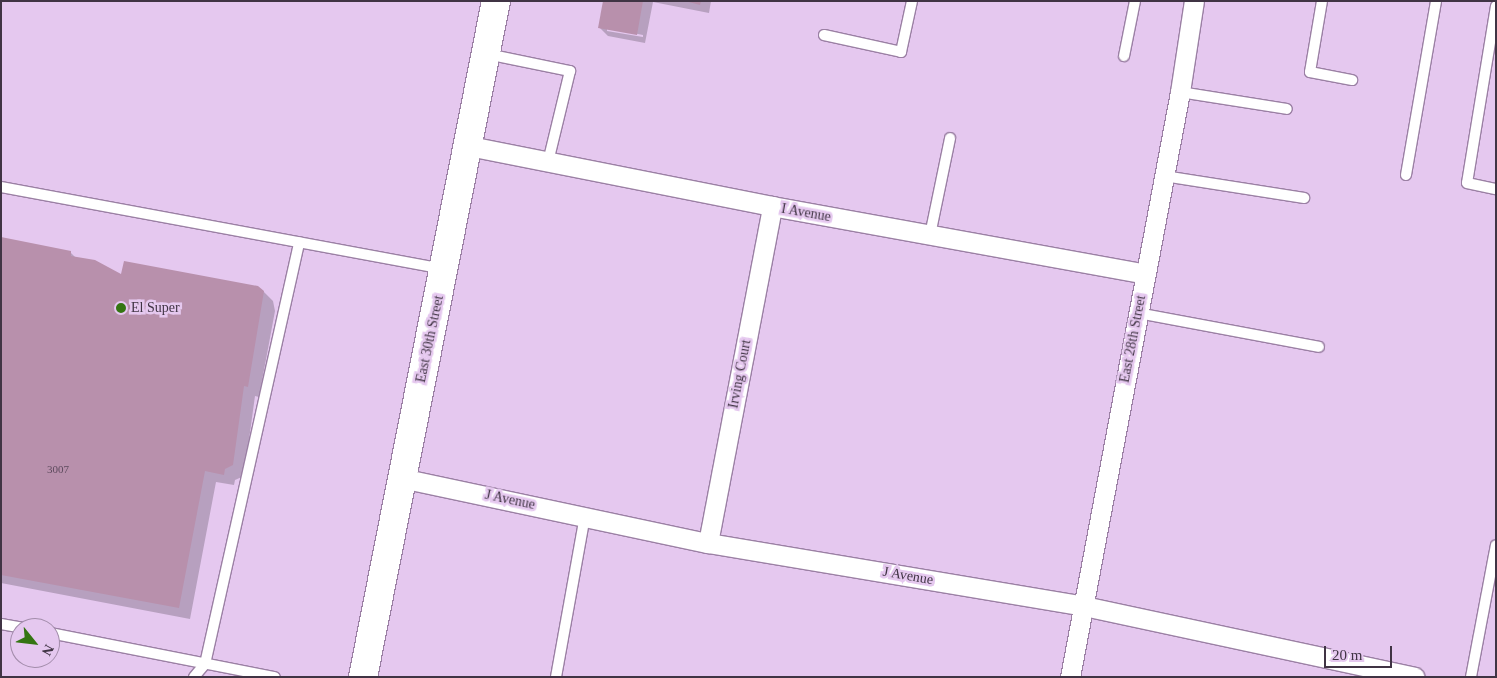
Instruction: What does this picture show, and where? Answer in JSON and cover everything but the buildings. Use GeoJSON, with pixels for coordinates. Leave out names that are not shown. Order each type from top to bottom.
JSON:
{"type":"FeatureCollection","features":[{"type":"Feature","properties":{"kind":"main road","name":"East 30th Street"},"geometry":{"type":"LineString","coordinates":[[362,677],[469,146],[496,1]]}},
{"type":"Feature","properties":{"kind":"street","name":"East 28th Street"},"geometry":{"type":"LineString","coordinates":[[1070,677],[1180,92],[1194,1]]}},
{"type":"Feature","properties":{"kind":"street","name":"I Avenue"},"geometry":{"type":"LineString","coordinates":[[469,146],[772,206],[1145,274]]}},
{"type":"Feature","properties":{"kind":"street","name":"Irving Court"},"geometry":{"type":"LineString","coordinates":[[708,543],[772,206]]}},
{"type":"Feature","properties":{"kind":"street","name":"J Avenue"},"geometry":{"type":"LineString","coordinates":[[401,478],[708,543],[1084,606],[1414,677]]}},
{"type":"Feature","properties":{"kind":"lane"},"geometry":{"type":"LineString","coordinates":[[824,35],[901,52],[912,1]]}},
{"type":"Feature","properties":{"kind":"lane"},"geometry":{"type":"LineString","coordinates":[[1124,56],[1135,1]]}},
{"type":"Feature","properties":{"kind":"lane"},"geometry":{"type":"LineString","coordinates":[[1322,1],[1310,72],[1352,80]]}},
{"type":"Feature","properties":{"kind":"lane"},"geometry":{"type":"LineString","coordinates":[[1406,175],[1436,1]]}},
{"type":"Feature","properties":{"kind":"lane"},"geometry":{"type":"LineString","coordinates":[[1496,6],[1467,183],[1496,189]]}},
{"type":"Feature","properties":{"kind":"lane"},"geometry":{"type":"LineString","coordinates":[[486,54],[570,71],[548,162]]}},
{"type":"Feature","properties":{"kind":"lane"},"geometry":{"type":"LineString","coordinates":[[1180,92],[1287,109]]}},
{"type":"Feature","properties":{"kind":"lane"},"geometry":{"type":"LineString","coordinates":[[930,235],[950,138]]}},
{"type":"Feature","properties":{"kind":"lane"},"geometry":{"type":"LineString","coordinates":[[1164,176],[1304,198]]}},
{"type":"Feature","properties":{"kind":"lane"},"geometry":{"type":"LineString","coordinates":[[1,187],[298,242],[401,264],[444,270]]}},
{"type":"Feature","properties":{"kind":"lane"},"geometry":{"type":"LineString","coordinates":[[194,677],[205,664],[298,242]]}},
{"type":"Feature","properties":{"kind":"lane"},"geometry":{"type":"LineString","coordinates":[[1138,313],[1319,347]]}},
{"type":"Feature","properties":{"kind":"lane"},"geometry":{"type":"LineString","coordinates":[[556,677],[585,516]]}},
{"type":"Feature","properties":{"kind":"lane"},"geometry":{"type":"LineString","coordinates":[[1471,677],[1496,544]]}},
{"type":"Feature","properties":{"kind":"lane"},"geometry":{"type":"LineString","coordinates":[[60,635],[275,677]]}},
{"type":"Feature","properties":{"kind":"place","name":"El Super"},"geometry":{"type":"Point","coordinates":[121,308]}}]}
